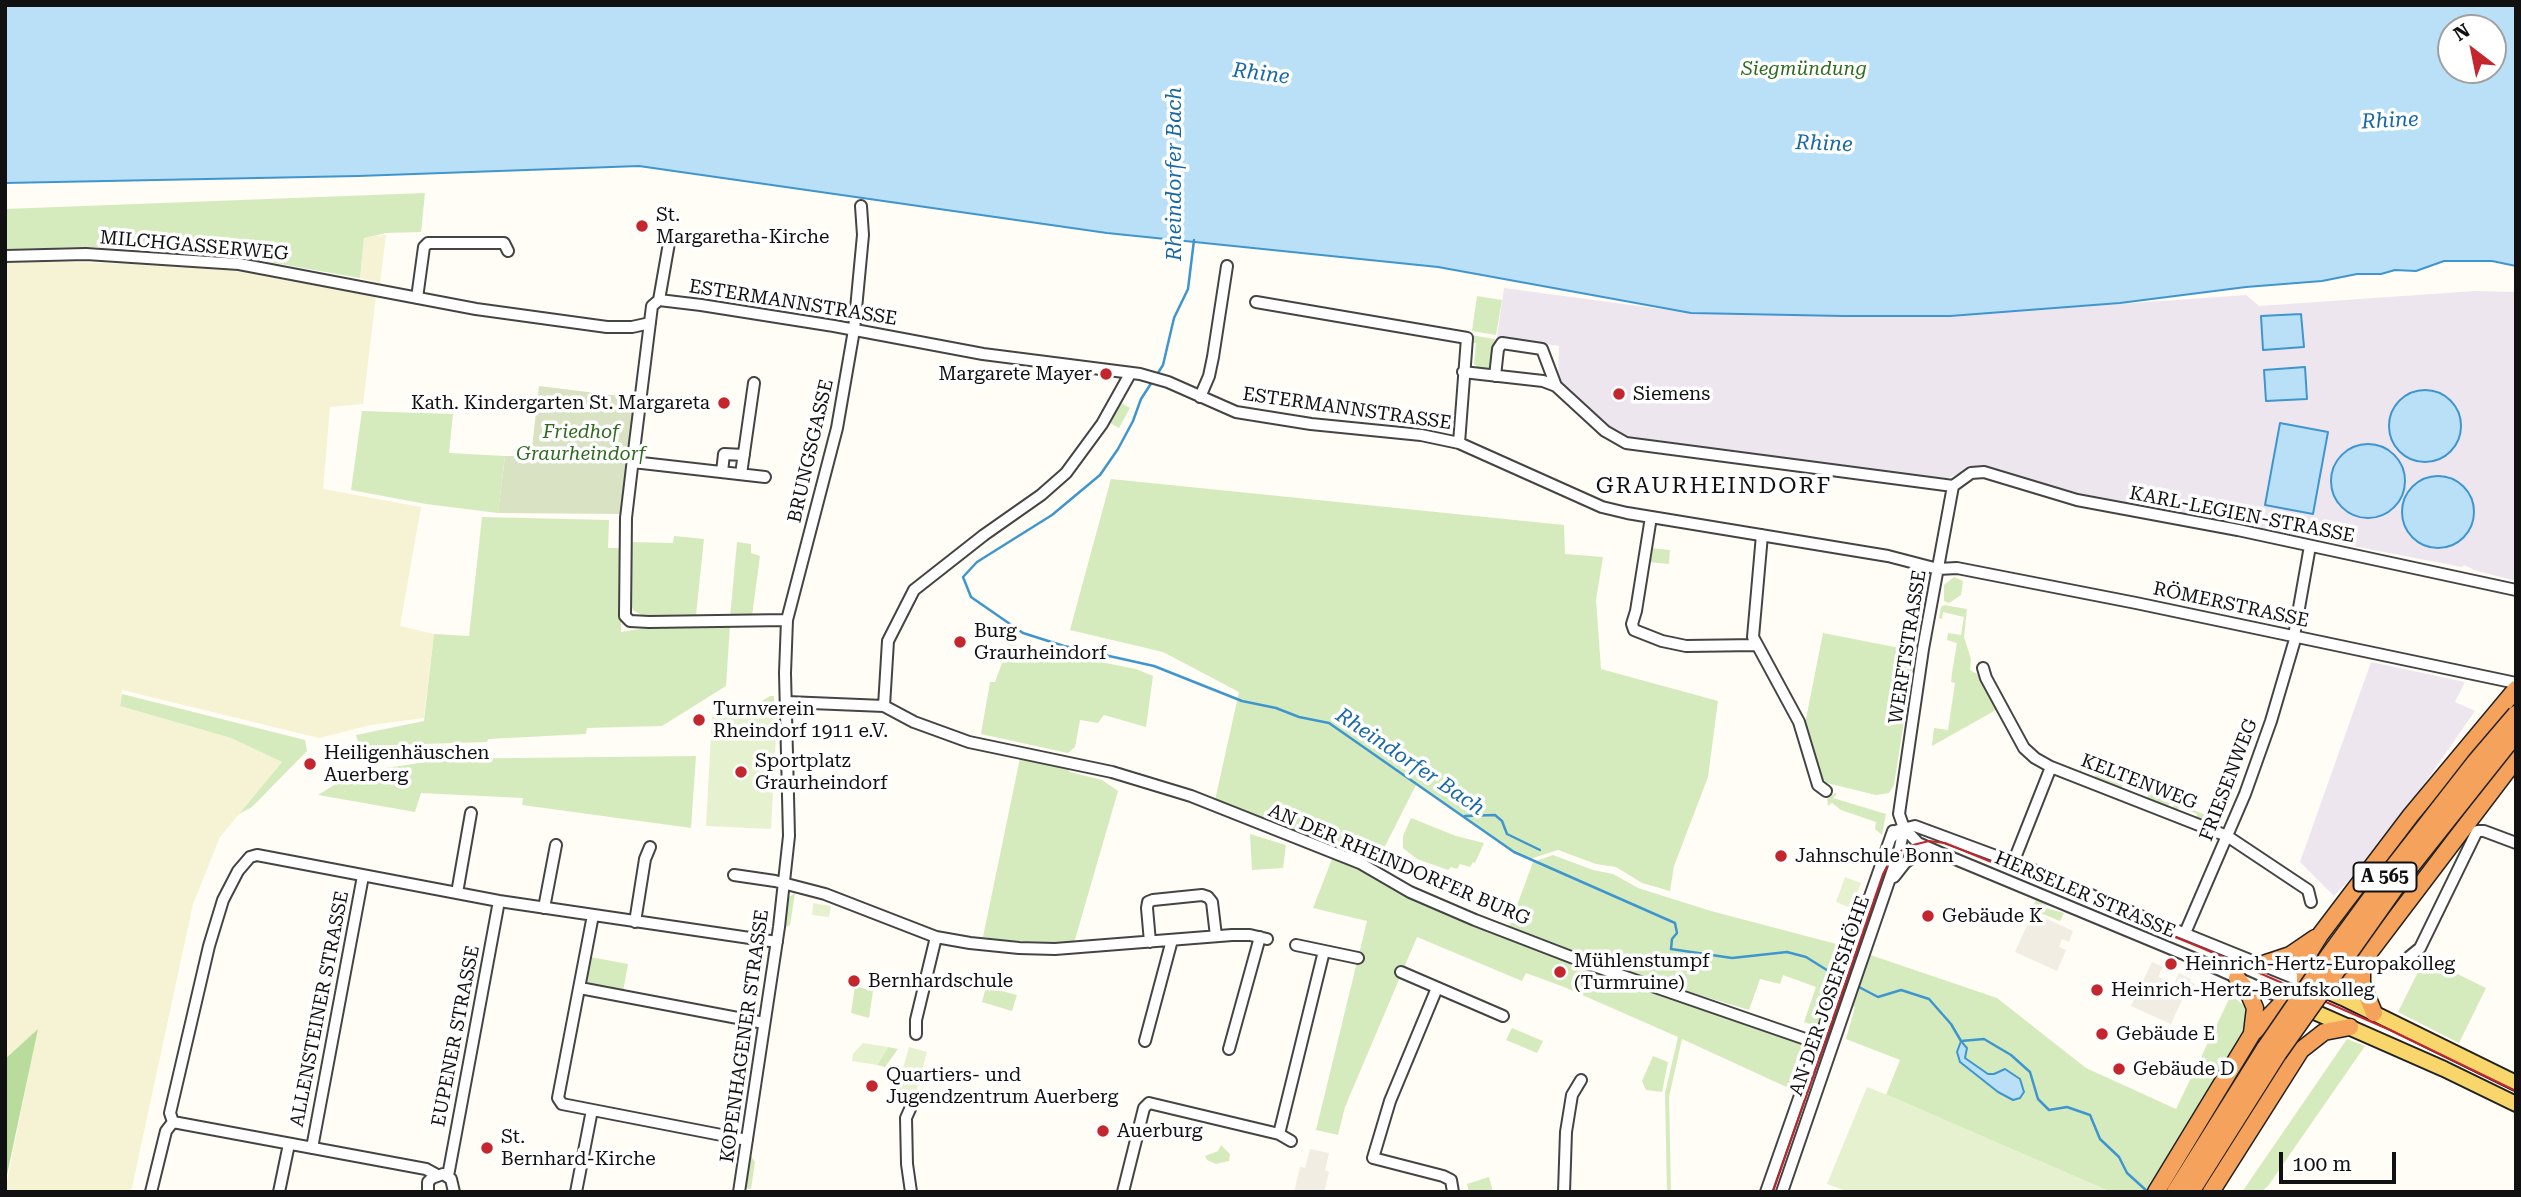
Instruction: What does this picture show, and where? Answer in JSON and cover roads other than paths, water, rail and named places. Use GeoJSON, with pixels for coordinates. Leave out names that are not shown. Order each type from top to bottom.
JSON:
{"type":"FeatureCollection","features":[{"type":"Feature","properties":{"kind":"highway"},"geometry":{"type":"LineString","coordinates":[[2211,1192],[2301,1050],[2309,1026],[2308,959],[2320,935],[2370,867],[2487,721],[2516,689]]}},
{"type":"Feature","properties":{"kind":"highway","name":"A 565"},"geometry":{"type":"LineString","coordinates":[[2185,1188],[2329,955],[2394,866],[2516,714]]}},
{"type":"Feature","properties":{"kind":"highway","name":"A 565"},"geometry":{"type":"LineString","coordinates":[[2272,1051],[2408,870],[2516,734]]}},
{"type":"Feature","properties":{"kind":"highway"},"geometry":{"type":"LineString","coordinates":[[2327,991],[2347,978],[2369,953],[2516,759]]}},
{"type":"Feature","properties":{"kind":"highway"},"geometry":{"type":"LineString","coordinates":[[2263,964],[2290,955],[2320,935]]}},
{"type":"Feature","properties":{"kind":"highway"},"geometry":{"type":"LineString","coordinates":[[2369,953],[2362,972],[2362,984],[2374,1013]]}},
{"type":"Feature","properties":{"kind":"highway"},"geometry":{"type":"LineString","coordinates":[[2237,978],[2248,992],[2255,1008],[2252,1034]]}},
{"type":"Feature","properties":{"kind":"highway"},"geometry":{"type":"LineString","coordinates":[[2156,1192],[2252,1034],[2280,1005],[2291,1002]]}},
{"type":"Feature","properties":{"kind":"highway"},"geometry":{"type":"LineString","coordinates":[[2301,1050],[2324,1032],[2350,1027]]}},
{"type":"Feature","properties":{"kind":"main road"},"geometry":{"type":"LineString","coordinates":[[2291,1002],[2327,991],[2516,1083]]}},
{"type":"Feature","properties":{"kind":"main road"},"geometry":{"type":"LineString","coordinates":[[2307,996],[2350,1027],[2516,1104]]}},
{"type":"Feature","properties":{"kind":"street","name":"BRUNGSGASSE"},"geometry":{"type":"LineString","coordinates":[[787,702],[787,620],[831,456],[854,330],[863,235],[861,206]]}},
{"type":"Feature","properties":{"kind":"street"},"geometry":{"type":"LineString","coordinates":[[417,298],[424,247],[428,243],[504,243],[508,251]]}},
{"type":"Feature","properties":{"kind":"street"},"geometry":{"type":"LineString","coordinates":[[669,243],[659,300],[652,306],[626,518],[625,616],[630,621],[787,620]]}},
{"type":"Feature","properties":{"kind":"street","name":"MILCHGASSERWEG"},"geometry":{"type":"LineString","coordinates":[[5,256],[86,254],[227,263],[417,298],[607,327],[632,327],[650,323]]}},
{"type":"Feature","properties":{"kind":"street"},"geometry":{"type":"LineString","coordinates":[[1200,397],[1213,357],[1227,266]]}},
{"type":"Feature","properties":{"kind":"street"},"geometry":{"type":"LineString","coordinates":[[1276,305],[1278,291]]}},
{"type":"Feature","properties":{"kind":"street","name":"ESTERMANNSTRASSE"},"geometry":{"type":"LineString","coordinates":[[659,300],[854,330],[983,354],[1146,376],[1162,380],[1236,412],[1421,435],[1459,443],[1602,507],[1888,556],[1938,569]]}},
{"type":"Feature","properties":{"kind":"street"},"geometry":{"type":"LineString","coordinates":[[1256,302],[1467,338],[1459,443]]}},
{"type":"Feature","properties":{"kind":"street"},"geometry":{"type":"LineString","coordinates":[[1495,376],[1499,345],[1519,345],[1542,349],[1556,386]]}},
{"type":"Feature","properties":{"kind":"street"},"geometry":{"type":"LineString","coordinates":[[1463,372],[1543,381],[1556,386],[1605,431],[1626,443],[1953,486]]}},
{"type":"Feature","properties":{"kind":"street"},"geometry":{"type":"LineString","coordinates":[[884,706],[888,640],[914,590],[984,535],[1041,495],[1066,473],[1102,424],[1130,374]]}},
{"type":"Feature","properties":{"kind":"street"},"geometry":{"type":"LineString","coordinates":[[741,474],[754,383]]}},
{"type":"Feature","properties":{"kind":"street"},"geometry":{"type":"LineString","coordinates":[[722,472],[724,454],[744,455]]}},
{"type":"Feature","properties":{"kind":"street"},"geometry":{"type":"LineString","coordinates":[[633,462],[765,477]]}},
{"type":"Feature","properties":{"kind":"street","name":"KARL-LEGIEN-STRASSE"},"geometry":{"type":"LineString","coordinates":[[1953,486],[1963,476],[1984,472],[2077,500],[2238,530],[2516,590]]}},
{"type":"Feature","properties":{"kind":"street","name":"WERFTSTRASSE"},"geometry":{"type":"LineString","coordinates":[[1904,828],[1899,814],[1923,649],[1953,486]]}},
{"type":"Feature","properties":{"kind":"street"},"geometry":{"type":"LineString","coordinates":[[1651,517],[1632,624],[1634,630],[1662,641],[1686,646],[1757,646]]}},
{"type":"Feature","properties":{"kind":"street"},"geometry":{"type":"LineString","coordinates":[[1762,535],[1753,631],[1757,646],[1799,722],[1818,785],[1826,791]]}},
{"type":"Feature","properties":{"kind":"street","name":"FRIESENWEG"},"geometry":{"type":"LineString","coordinates":[[2185,933],[2227,836],[2267,732],[2295,636],[2309,546]]}},
{"type":"Feature","properties":{"kind":"street","name":"RÖMERSTRASSE"},"geometry":{"type":"LineString","coordinates":[[1938,569],[1956,568],[2516,683]]}},
{"type":"Feature","properties":{"kind":"street","name":"KELTENWEG"},"geometry":{"type":"LineString","coordinates":[[1983,668],[2024,748],[2035,758],[2051,767],[2227,836],[2308,890],[2311,902]]}},
{"type":"Feature","properties":{"kind":"street","name":"AN DER RHEINDORFER BURG"},"geometry":{"type":"LineString","coordinates":[[787,702],[884,706],[914,722],[969,741],[1112,772],[1191,796],[1360,863],[1410,892],[1475,920],[1597,967],[1817,1043]]}},
{"type":"Feature","properties":{"kind":"street","name":"KOPENHAGENER STRASSE"},"geometry":{"type":"LineString","coordinates":[[739,1192],[777,943],[789,836],[787,702]]}},
{"type":"Feature","properties":{"kind":"street"},"geometry":{"type":"LineString","coordinates":[[2013,863],[2051,767]]}},
{"type":"Feature","properties":{"kind":"street"},"geometry":{"type":"LineString","coordinates":[[457,894],[471,813]]}},
{"type":"Feature","properties":{"kind":"street","name":"AN DER JOSEFSHÖHE"},"geometry":{"type":"LineString","coordinates":[[1782,1192],[1899,814]]}},
{"type":"Feature","properties":{"kind":"street","name":"HERSELER STRASSE"},"geometry":{"type":"LineString","coordinates":[[1899,814],[1980,850]]}},
{"type":"Feature","properties":{"kind":"street","name":"HERSELER STRASSE"},"geometry":{"type":"LineString","coordinates":[[1904,828],[1915,827],[1980,850],[2263,964],[2307,996]]}},
{"type":"Feature","properties":{"kind":"street"},"geometry":{"type":"LineString","coordinates":[[1891,838],[1904,828]]}},
{"type":"Feature","properties":{"kind":"street","name":"AN DER JOSEFSHÖHE"},"geometry":{"type":"LineString","coordinates":[[1766,1192],[1817,1043],[1848,980],[1888,885],[1904,828]]}},
{"type":"Feature","properties":{"kind":"street","name":"HERSELER STRASSE"},"geometry":{"type":"LineString","coordinates":[[1904,828],[1918,843],[1942,854],[2291,1002]]}},
{"type":"Feature","properties":{"kind":"street"},"geometry":{"type":"LineString","coordinates":[[2409,957],[2420,948],[2477,831],[2484,831],[2516,844]]}},
{"type":"Feature","properties":{"kind":"street"},"geometry":{"type":"LineString","coordinates":[[544,908],[555,845]]}},
{"type":"Feature","properties":{"kind":"street"},"geometry":{"type":"LineString","coordinates":[[635,922],[645,859],[650,848]]}},
{"type":"Feature","properties":{"kind":"street"},"geometry":{"type":"LineString","coordinates":[[1888,885],[1913,857],[1942,854]]}},
{"type":"Feature","properties":{"kind":"street"},"geometry":{"type":"LineString","coordinates":[[173,1122],[170,1113],[209,946],[223,900],[238,871],[250,857],[257,855],[499,901],[777,943]]}},
{"type":"Feature","properties":{"kind":"street","name":"KOPENHAGENER STRASSE"},"geometry":{"type":"LineString","coordinates":[[734,875],[784,884]]}},
{"type":"Feature","properties":{"kind":"street","name":"ALLENSTEINER STRASSE"},"geometry":{"type":"LineString","coordinates":[[312,1148],[363,876]]}},
{"type":"Feature","properties":{"kind":"street"},"geometry":{"type":"LineString","coordinates":[[784,884],[850,903],[936,937],[1019,948],[1082,948],[1216,936],[1263,938],[1229,1049]]}},
{"type":"Feature","properties":{"kind":"street"},"geometry":{"type":"LineString","coordinates":[[1150,942],[1147,908],[1149,902],[1202,895],[1212,902],[1216,936]]}},
{"type":"Feature","properties":{"kind":"street","name":"EUPENER STRASSE"},"geometry":{"type":"LineString","coordinates":[[442,1176],[499,901]]}},
{"type":"Feature","properties":{"kind":"street"},"geometry":{"type":"LineString","coordinates":[[593,915],[558,1098],[562,1104],[747,1140]]}},
{"type":"Feature","properties":{"kind":"street"},"geometry":{"type":"LineString","coordinates":[[916,1034],[916,1020],[936,937]]}},
{"type":"Feature","properties":{"kind":"street"},"geometry":{"type":"LineString","coordinates":[[1145,1041],[1171,940]]}},
{"type":"Feature","properties":{"kind":"street"},"geometry":{"type":"LineString","coordinates":[[1296,945],[1358,958]]}},
{"type":"Feature","properties":{"kind":"street"},"geometry":{"type":"LineString","coordinates":[[1279,1134],[1324,951]]}},
{"type":"Feature","properties":{"kind":"street"},"geometry":{"type":"LineString","coordinates":[[1401,972],[1503,1016]]}},
{"type":"Feature","properties":{"kind":"street"},"geometry":{"type":"LineString","coordinates":[[580,988],[764,1023]]}},
{"type":"Feature","properties":{"kind":"street"},"geometry":{"type":"LineString","coordinates":[[1437,988],[1390,1101],[1373,1158],[1443,1175],[1451,1180],[1453,1192]]}},
{"type":"Feature","properties":{"kind":"street"},"geometry":{"type":"LineString","coordinates":[[1564,1192],[1566,1132],[1572,1095],[1581,1080]]}},
{"type":"Feature","properties":{"kind":"street"},"geometry":{"type":"LineString","coordinates":[[1123,1192],[1144,1108],[1149,1103],[1279,1134],[1291,1141]]}},
{"type":"Feature","properties":{"kind":"street"},"geometry":{"type":"LineString","coordinates":[[910,1109],[906,1118],[911,1192]]}},
{"type":"Feature","properties":{"kind":"street"},"geometry":{"type":"LineString","coordinates":[[576,1192],[592,1110]]}},
{"type":"Feature","properties":{"kind":"street"},"geometry":{"type":"LineString","coordinates":[[173,1122],[426,1169],[454,1183],[454,1192]]}},
{"type":"Feature","properties":{"kind":"street"},"geometry":{"type":"LineString","coordinates":[[150,1192],[166,1131],[173,1122]]}},
{"type":"Feature","properties":{"kind":"street","name":"ALLENSTEINER STRASSE"},"geometry":{"type":"LineString","coordinates":[[279,1192],[289,1144]]}},
{"type":"Feature","properties":{"kind":"street"},"geometry":{"type":"LineString","coordinates":[[427,1191],[432,1178],[442,1176]]}},
{"type":"Feature","properties":{"kind":"water","name":"Rhine"},"geometry":{"type":"Polygon","coordinates":[[[5,5],[2516,5],[2516,266],[2492,261],[2444,261],[2416,271],[2357,274],[2322,281],[2246,287],[2120,303],[1950,316],[1691,313],[1438,267],[1107,233],[639,166],[358,176],[5,183],[5,5]]]}},
{"type":"Feature","properties":{"kind":"water"},"geometry":{"type":"Polygon","coordinates":[[[2301,314],[2304,347],[2263,350],[2261,316],[2301,314]]]}},
{"type":"Feature","properties":{"kind":"water"},"geometry":{"type":"Polygon","coordinates":[[[2305,367],[2307,399],[2266,401],[2264,370],[2305,367]]]}},
{"type":"Feature","properties":{"kind":"water"},"geometry":{"type":"Polygon","coordinates":[[[2425,390],[2439,393],[2451,400],[2458,412],[2461,426],[2458,440],[2451,452],[2439,459],[2425,462],[2411,459],[2399,452],[2392,440],[2389,426],[2392,412],[2399,400],[2411,393],[2425,390]]]}},
{"type":"Feature","properties":{"kind":"water"},"geometry":{"type":"Polygon","coordinates":[[[2280,423],[2328,432],[2313,514],[2265,505],[2280,423]]]}},
{"type":"Feature","properties":{"kind":"water"},"geometry":{"type":"Polygon","coordinates":[[[2368,444],[2382,447],[2394,455],[2402,467],[2405,481],[2402,495],[2394,507],[2382,515],[2368,518],[2354,515],[2342,507],[2334,495],[2331,481],[2334,467],[2342,455],[2354,447],[2368,444]]]}},
{"type":"Feature","properties":{"kind":"water"},"geometry":{"type":"Polygon","coordinates":[[[2438,476],[2458,482],[2468,492],[2474,512],[2468,532],[2458,542],[2438,548],[2418,542],[2408,532],[2402,512],[2408,492],[2418,482],[2438,476]]]}},
{"type":"Feature","properties":{"kind":"water"},"geometry":{"type":"Polygon","coordinates":[[[1961,1041],[1967,1048],[1965,1058],[1988,1074],[2005,1069],[2020,1079],[2024,1092],[2020,1098],[2013,1100],[1998,1092],[1960,1062],[1957,1052],[1961,1041]]]}},
{"type":"Feature","properties":{"kind":"waterway","name":"Rheindorfer Bach"},"geometry":{"type":"LineString","coordinates":[[1156,376],[1163,365],[1174,318],[1188,289],[1194,240]]}},
{"type":"Feature","properties":{"kind":"waterway","name":"Rheindorfer Bach"},"geometry":{"type":"LineString","coordinates":[[1152,382],[1141,399],[1118,449],[1100,475],[1052,515],[977,562],[963,577],[971,597],[1023,633],[1064,646],[1154,666],[1242,701],[1329,723],[1514,852],[1675,923],[1677,933],[1672,939],[1671,949],[1732,958],[1787,952],[1806,957],[1838,977]]}},
{"type":"Feature","properties":{"kind":"waterway"},"geometry":{"type":"LineString","coordinates":[[1465,816],[1495,815],[1502,821],[1507,834],[1540,850]]}},
{"type":"Feature","properties":{"kind":"waterway","name":"Rheindorfer Bach"},"geometry":{"type":"LineString","coordinates":[[1857,986],[1878,997],[1901,990],[1929,999],[1951,1024],[1961,1041],[1984,1039],[2011,1055],[2030,1072],[2038,1099],[2049,1110],[2067,1107],[2090,1115],[2100,1139],[2119,1157],[2127,1173],[2148,1192]]}},
{"type":"Feature","properties":{"kind":"tram line"},"geometry":{"type":"LineString","coordinates":[[1773,1192],[1883,874],[1899,852],[1909,846],[1929,841],[1945,843],[2202,948],[2390,1030],[2516,1091]]}},
{"type":"Feature","properties":{"kind":"place","name":"St. Margaretha-Kirche"},"geometry":{"type":"Point","coordinates":[642,226]}},
{"type":"Feature","properties":{"kind":"place","name":"Margarete Mayer"},"geometry":{"type":"Point","coordinates":[1106,374]}},
{"type":"Feature","properties":{"kind":"place","name":"Siemens"},"geometry":{"type":"Point","coordinates":[1619,394]}},
{"type":"Feature","properties":{"kind":"place","name":"Kath. Kindergarten St. Margareta"},"geometry":{"type":"Point","coordinates":[724,403]}},
{"type":"Feature","properties":{"kind":"place","name":"Burg Graurheindorf"},"geometry":{"type":"Point","coordinates":[960,642]}},
{"type":"Feature","properties":{"kind":"place","name":"Turnverein Rheindorf 1911 e.V."},"geometry":{"type":"Point","coordinates":[699,720]}},
{"type":"Feature","properties":{"kind":"place","name":"Heiligenhäuschen Auerberg"},"geometry":{"type":"Point","coordinates":[310,764]}},
{"type":"Feature","properties":{"kind":"place","name":"Sportplatz Graurheindorf"},"geometry":{"type":"Point","coordinates":[741,772]}},
{"type":"Feature","properties":{"kind":"place","name":"Jahnschule Bonn"},"geometry":{"type":"Point","coordinates":[1781,856]}},
{"type":"Feature","properties":{"kind":"place","name":"Gebäude K"},"geometry":{"type":"Point","coordinates":[1928,916]}},
{"type":"Feature","properties":{"kind":"place","name":"Heinrich-Hertz-Europakolleg"},"geometry":{"type":"Point","coordinates":[2171,964]}},
{"type":"Feature","properties":{"kind":"place","name":"Mühlenstumpf (Turmruine)"},"geometry":{"type":"Point","coordinates":[1560,972]}},
{"type":"Feature","properties":{"kind":"place","name":"Bernhardschule"},"geometry":{"type":"Point","coordinates":[854,981]}},
{"type":"Feature","properties":{"kind":"place","name":"Heinrich-Hertz-Berufskolleg"},"geometry":{"type":"Point","coordinates":[2097,990]}},
{"type":"Feature","properties":{"kind":"place","name":"Gebäude E"},"geometry":{"type":"Point","coordinates":[2102,1034]}},
{"type":"Feature","properties":{"kind":"place","name":"Gebäude D"},"geometry":{"type":"Point","coordinates":[2119,1069]}},
{"type":"Feature","properties":{"kind":"place","name":"Quartiers- und Jugendzentrum Auerberg"},"geometry":{"type":"Point","coordinates":[872,1086]}},
{"type":"Feature","properties":{"kind":"place","name":"Auerburg"},"geometry":{"type":"Point","coordinates":[1103,1131]}},
{"type":"Feature","properties":{"kind":"place","name":"St. Bernhard-Kirche"},"geometry":{"type":"Point","coordinates":[487,1148]}},
{"type":"Feature","properties":{"kind":"district","name":"GRAURHEINDORF"},"geometry":{"type":"Point","coordinates":[1714,486]}},
{"type":"Feature","properties":{"kind":"park label","name":"Siegmündung"},"geometry":{"type":"Point","coordinates":[1804,69]}},
{"type":"Feature","properties":{"kind":"park label","name":"Friedhof Graurheindorf"},"geometry":{"type":"Point","coordinates":[581,443]}}]}
